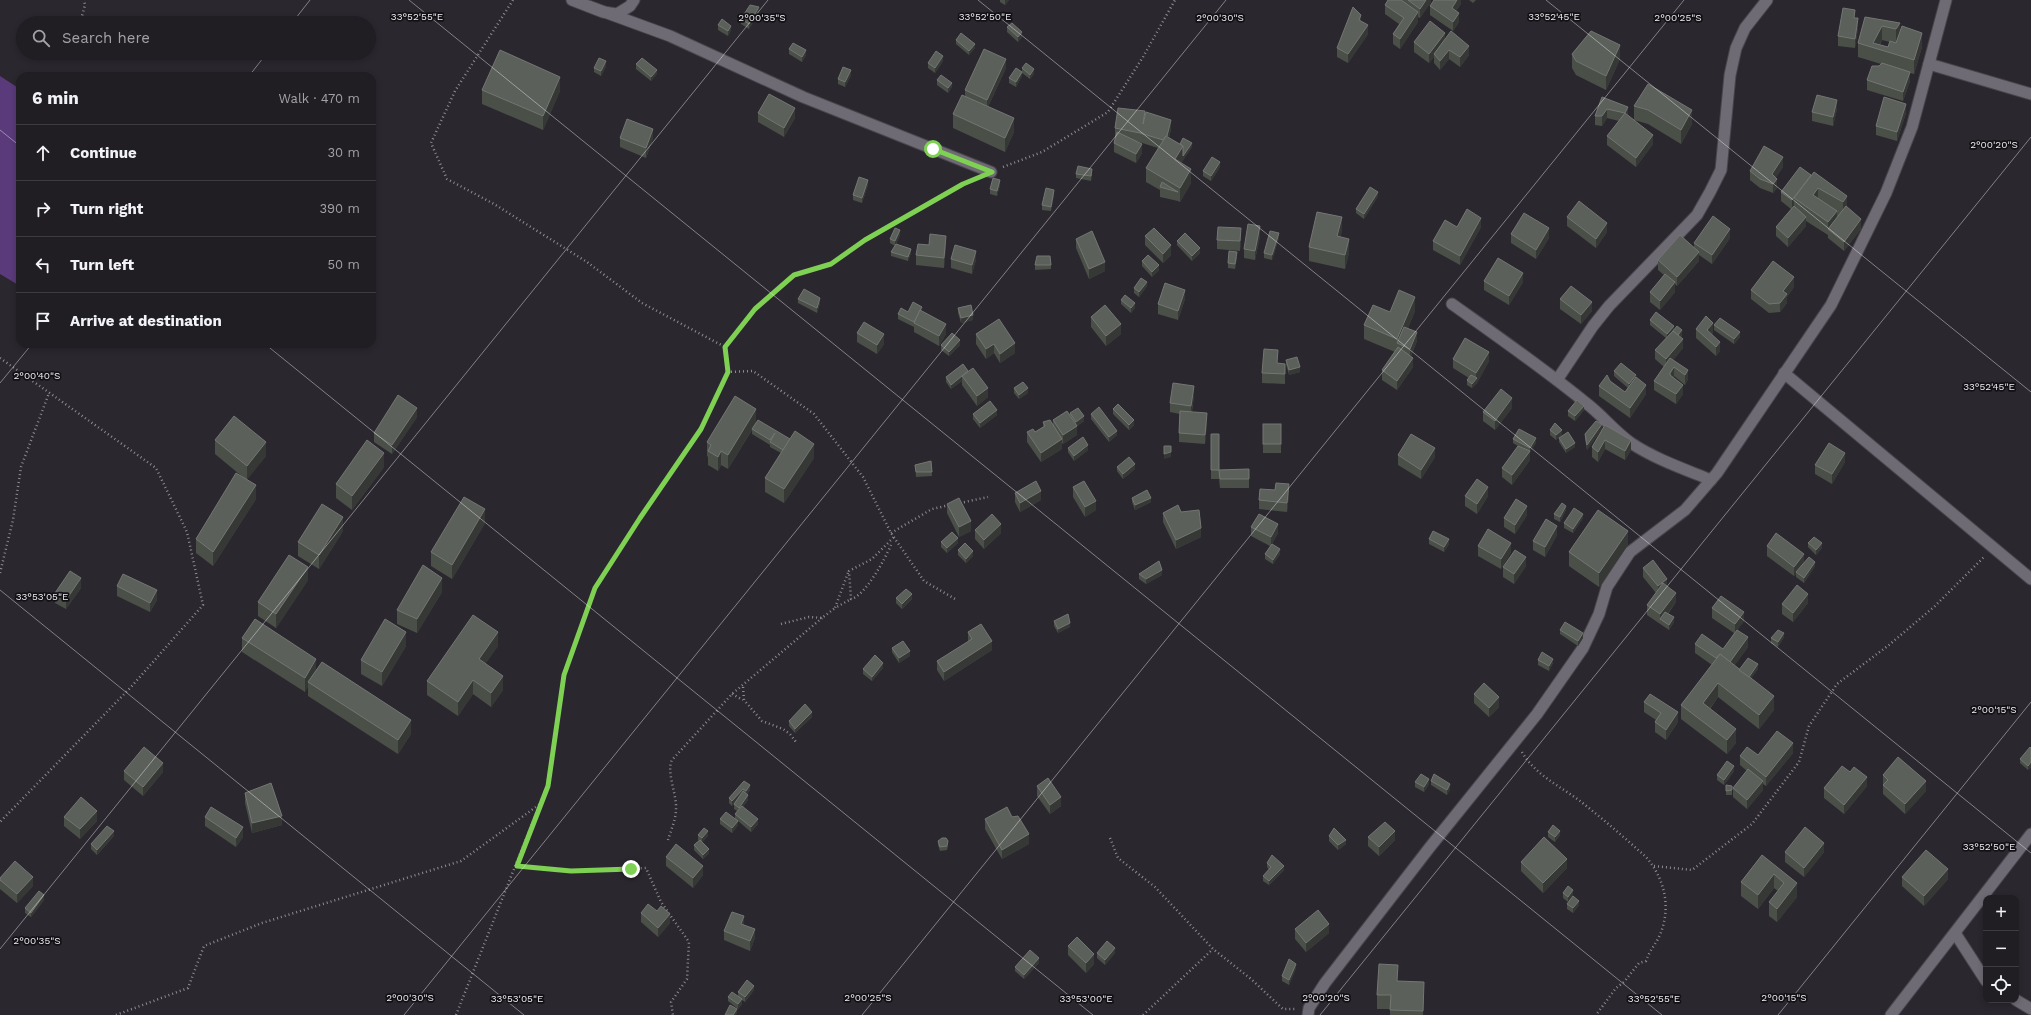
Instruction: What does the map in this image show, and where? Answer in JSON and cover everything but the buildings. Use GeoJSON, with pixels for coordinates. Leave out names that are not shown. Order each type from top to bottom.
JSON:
{"type":"FeatureCollection","features":[{"type":"Feature","properties":{"kind":"street"},"geometry":{"type":"LineString","coordinates":[[572,0],[670,36],[803,97],[992,172]]}},
{"type":"Feature","properties":{"kind":"street"},"geometry":{"type":"LineString","coordinates":[[588,6],[617,14],[630,6],[634,0]]}},
{"type":"Feature","properties":{"kind":"street"},"geometry":{"type":"LineString","coordinates":[[1557,380],[1593,326],[1609,306],[1697,215],[1710,192],[1721,170],[1730,75],[1736,48],[1745,28],[1767,0]]}},
{"type":"Feature","properties":{"kind":"street"},"geometry":{"type":"LineString","coordinates":[[1309,1012],[1325,982],[1550,696],[1583,648],[1599,614],[1607,587],[1630,552],[1685,510],[1710,480],[1831,305],[1886,193],[1912,127],[1946,0]]}},
{"type":"Feature","properties":{"kind":"street"},"geometry":{"type":"LineString","coordinates":[[1929,64],[2031,94]]}},
{"type":"Feature","properties":{"kind":"street"},"geometry":{"type":"LineString","coordinates":[[1452,304],[1588,404],[1612,429],[1632,444],[1674,465],[1710,480]]}},
{"type":"Feature","properties":{"kind":"street"},"geometry":{"type":"LineString","coordinates":[[1784,373],[2031,579]]}},
{"type":"Feature","properties":{"kind":"street"},"geometry":{"type":"LineString","coordinates":[[1891,1015],[2031,834]]}},
{"type":"Feature","properties":{"kind":"street"},"geometry":{"type":"LineString","coordinates":[[1955,933],[1983,976]]}},
{"type":"Feature","properties":{"kind":"street"},"geometry":{"type":"LineString","coordinates":[[2019,1002],[2031,1009]]}},
{"type":"Feature","properties":{"kind":"path"},"geometry":{"type":"LineString","coordinates":[[82,16],[85,5],[84,0]]}},
{"type":"Feature","properties":{"kind":"path"},"geometry":{"type":"LineString","coordinates":[[513,0],[455,91],[431,143],[447,179],[494,204],[586,262],[642,303],[725,347]]}},
{"type":"Feature","properties":{"kind":"path"},"geometry":{"type":"LineString","coordinates":[[456,1015],[548,786],[564,675],[595,588],[640,518],[701,429],[728,372],[725,347],[755,309],[794,275],[831,264],[878,232],[963,184],[1042,152],[1108,112],[1143,57],[1175,0]]}},
{"type":"Feature","properties":{"kind":"path"},"geometry":{"type":"LineString","coordinates":[[0,358],[156,468],[187,532],[202,605],[131,687],[0,822]]}},
{"type":"Feature","properties":{"kind":"path"},"geometry":{"type":"LineString","coordinates":[[728,372],[754,371],[814,414],[862,477],[890,533],[924,581],[958,600]]}},
{"type":"Feature","properties":{"kind":"path"},"geometry":{"type":"LineString","coordinates":[[0,573],[12,520],[21,467],[49,393]]}},
{"type":"Feature","properties":{"kind":"path"},"geometry":{"type":"LineString","coordinates":[[890,533],[932,510],[988,497]]}},
{"type":"Feature","properties":{"kind":"path"},"geometry":{"type":"LineString","coordinates":[[835,608],[849,571],[872,559],[894,537]]}},
{"type":"Feature","properties":{"kind":"path"},"geometry":{"type":"LineString","coordinates":[[668,840],[676,810],[675,790],[670,765],[691,737],[732,694],[822,618],[835,608],[851,599],[856,598],[873,576],[891,545]]}},
{"type":"Feature","properties":{"kind":"path"},"geometry":{"type":"LineString","coordinates":[[1654,866],[1692,870],[1752,824],[1799,762],[1809,726],[1837,684],[1889,645],[1923,616],[1994,548]]}},
{"type":"Feature","properties":{"kind":"path"},"geometry":{"type":"LineString","coordinates":[[849,571],[851,599]]}},
{"type":"Feature","properties":{"kind":"path"},"geometry":{"type":"LineString","coordinates":[[781,624],[809,617],[822,618]]}},
{"type":"Feature","properties":{"kind":"path"},"geometry":{"type":"LineString","coordinates":[[743,686],[744,700]]}},
{"type":"Feature","properties":{"kind":"path"},"geometry":{"type":"LineString","coordinates":[[732,694],[744,700],[762,721],[784,730],[790,734],[796,742]]}},
{"type":"Feature","properties":{"kind":"path"},"geometry":{"type":"LineString","coordinates":[[1521,749],[1529,763],[1544,776],[1594,812],[1646,857],[1654,866],[1663,887],[1666,899],[1666,915],[1657,940],[1650,950],[1646,960],[1639,963],[1624,982],[1616,988],[1596,1015]]}},
{"type":"Feature","properties":{"kind":"path"},"geometry":{"type":"LineString","coordinates":[[116,1015],[188,988],[204,946],[262,923],[461,860],[540,804]]}},
{"type":"Feature","properties":{"kind":"path"},"geometry":{"type":"LineString","coordinates":[[1110,838],[1118,858],[1155,887],[1213,948],[1283,1009],[1309,1012]]}},
{"type":"Feature","properties":{"kind":"path"},"geometry":{"type":"LineString","coordinates":[[517,866],[571,871],[646,868],[661,902],[689,942],[687,979],[671,1002],[673,1015]]}},
{"type":"Feature","properties":{"kind":"path"},"geometry":{"type":"LineString","coordinates":[[1144,1015],[1213,948]]}},
{"type":"Feature","properties":{"kind":"shaded area"},"geometry":{"type":"Polygon","coordinates":[[[0,76],[16,86],[16,284],[0,274],[0,76]]]}},
{"type":"Feature","properties":{"kind":"route"},"geometry":{"type":"LineString","coordinates":[[631,869],[571,871],[517,866],[548,786],[564,675],[595,588],[640,518],[701,429],[728,372],[725,347],[755,309],[794,275],[831,264],[865,240],[963,184],[992,172],[933,149]]}}]}
